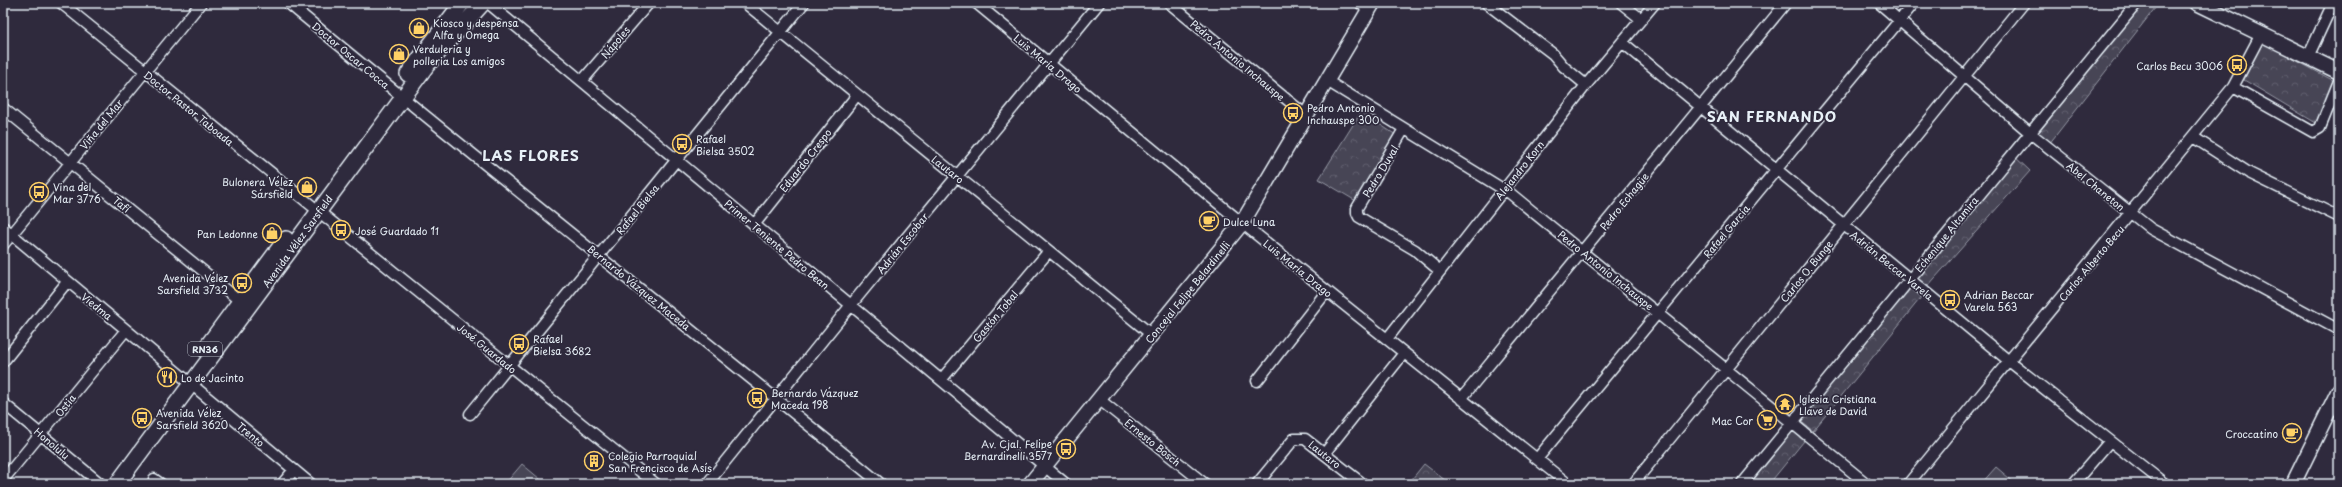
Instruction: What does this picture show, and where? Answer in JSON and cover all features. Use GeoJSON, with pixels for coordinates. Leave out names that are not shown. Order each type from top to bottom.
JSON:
{"type":"FeatureCollection","features":[{"type":"Feature","properties":{"kind":"main road","name":"Avenida Vélez Sarsfield"},"geometry":{"type":"LineString","coordinates":[[107,484],[124,456],[187,381],[399,95],[462,3]]}},
{"type":"Feature","properties":{"kind":"main road","name":"Avenida Vélez Sarsfield"},"geometry":{"type":"LineString","coordinates":[[399,95],[483,3]]}},
{"type":"Feature","properties":{"kind":"main road"},"geometry":{"type":"LineString","coordinates":[[2197,3],[2339,72]]}},
{"type":"Feature","properties":{"kind":"main road","name":"Concejal Felipe Belardinelli"},"geometry":{"type":"LineString","coordinates":[[1030,484],[1100,400],[1242,223],[1307,116],[1367,5]]}},
{"type":"Feature","properties":{"kind":"main road","name":"Avenida Vélez Sarsfield"},"geometry":{"type":"LineString","coordinates":[[117,484],[240,301],[314,209]]}},
{"type":"Feature","properties":{"kind":"main road"},"geometry":{"type":"LineString","coordinates":[[2293,484],[2339,390]]}},
{"type":"Feature","properties":{"kind":"street","name":"Doctor Pastor Taboada"},"geometry":{"type":"LineString","coordinates":[[61,3],[314,209]]}},
{"type":"Feature","properties":{"kind":"street","name":"Viña del Mar"},"geometry":{"type":"LineString","coordinates":[[3,245],[201,3]]}},
{"type":"Feature","properties":{"kind":"street","name":"Doctor Oscar Cocca"},"geometry":{"type":"LineString","coordinates":[[288,3],[399,95]]}},
{"type":"Feature","properties":{"kind":"street","name":"Primer Teniente Pedro Bean"},"geometry":{"type":"LineString","coordinates":[[488,3],[1066,484]]}},
{"type":"Feature","properties":{"kind":"street","name":"Nápoles"},"geometry":{"type":"LineString","coordinates":[[582,81],[649,3]]}},
{"type":"Feature","properties":{"kind":"street","name":"Lautaro"},"geometry":{"type":"LineString","coordinates":[[745,3],[1152,335]]}},
{"type":"Feature","properties":{"kind":"street","name":"Rafael Bielsa"},"geometry":{"type":"LineString","coordinates":[[470,414],[804,3]]}},
{"type":"Feature","properties":{"kind":"street","name":"Luis María Drago"},"geometry":{"type":"LineString","coordinates":[[976,3],[1242,223],[1568,484]]}},
{"type":"Feature","properties":{"kind":"street","name":"Adrián Escobar"},"geometry":{"type":"LineString","coordinates":[[707,484],[851,305],[1099,3]]}},
{"type":"Feature","properties":{"kind":"street","name":"Pedro Antonio Inchauspe"},"geometry":{"type":"LineString","coordinates":[[1169,3],[1307,116]]}},
{"type":"Feature","properties":{"kind":"street"},"geometry":{"type":"LineString","coordinates":[[1486,3],[1553,54],[1564,66],[1586,85]]}},
{"type":"Feature","properties":{"kind":"street"},"geometry":{"type":"LineString","coordinates":[[1621,3],[1641,19]]}},
{"type":"Feature","properties":{"kind":"street","name":"Alejandro Korn"},"geometry":{"type":"LineString","coordinates":[[1387,339],[1586,85],[1655,3]]}},
{"type":"Feature","properties":{"kind":"street","name":"Pedro Echagüe"},"geometry":{"type":"LineString","coordinates":[[1462,399],[1786,3]]}},
{"type":"Feature","properties":{"kind":"street","name":"Abel Chaneton"},"geometry":{"type":"LineString","coordinates":[[1879,3],[2029,132],[2131,214],[2161,235],[2339,330]]}},
{"type":"Feature","properties":{"kind":"street","name":"Rafael García"},"geometry":{"type":"LineString","coordinates":[[1537,459],[1914,3]]}},
{"type":"Feature","properties":{"kind":"street","name":"Carlos O. Bunge"},"geometry":{"type":"LineString","coordinates":[[1633,484],[2024,3]]}},
{"type":"Feature","properties":{"kind":"street","name":"Echenique Altamira"},"geometry":{"type":"LineString","coordinates":[[1742,484],[2029,132],[2137,3]]}},
{"type":"Feature","properties":{"kind":"street"},"geometry":{"type":"LineString","coordinates":[[2308,57],[2333,3]]}},
{"type":"Feature","properties":{"kind":"street","name":"Carlos Alberto Becu"},"geometry":{"type":"LineString","coordinates":[[1908,484],[2131,214],[2233,87],[2261,34]]}},
{"type":"Feature","properties":{"kind":"street","name":"Adrián Beccar Varela"},"geometry":{"type":"LineString","coordinates":[[1622,42],[1843,226],[2009,361],[2165,484]]}},
{"type":"Feature","properties":{"kind":"street","name":"Pedro Antonio Inchauspe"},"geometry":{"type":"LineString","coordinates":[[1327,81],[1504,189],[1867,484]]}},
{"type":"Feature","properties":{"kind":"street"},"geometry":{"type":"LineString","coordinates":[[2233,87],[2310,130],[2317,132],[2339,81]]}},
{"type":"Feature","properties":{"kind":"street","name":"Bernardo Vázquez Maceda"},"geometry":{"type":"LineString","coordinates":[[399,95],[600,255],[881,484]]}},
{"type":"Feature","properties":{"kind":"street","name":"Eduardo Crespo"},"geometry":{"type":"LineString","coordinates":[[754,225],[857,95]]}},
{"type":"Feature","properties":{"kind":"street","name":"Tafí"},"geometry":{"type":"LineString","coordinates":[[3,108],[240,301]]}},
{"type":"Feature","properties":{"kind":"street","name":"Pedro Duval"},"geometry":{"type":"LineString","coordinates":[[1404,129],[1357,208],[1356,213],[1359,217],[1415,250],[1440,271]]}},
{"type":"Feature","properties":{"kind":"street"},"geometry":{"type":"LineString","coordinates":[[2193,137],[2249,173],[2339,217]]}},
{"type":"Feature","properties":{"kind":"street","name":"José Guardado"},"geometry":{"type":"LineString","coordinates":[[314,209],[656,484]]}},
{"type":"Feature","properties":{"kind":"street","name":"Viedma"},"geometry":{"type":"LineString","coordinates":[[3,227],[187,381]]}},
{"type":"Feature","properties":{"kind":"street","name":"Gastón Tobal"},"geometry":{"type":"LineString","coordinates":[[941,380],[1049,251]]}},
{"type":"Feature","properties":{"kind":"street"},"geometry":{"type":"LineString","coordinates":[[3,362],[67,282]]}},
{"type":"Feature","properties":{"kind":"street"},"geometry":{"type":"LineString","coordinates":[[1257,380],[1326,291]]}},
{"type":"Feature","properties":{"kind":"street","name":"Ostia"},"geometry":{"type":"LineString","coordinates":[[3,480],[126,330]]}},
{"type":"Feature","properties":{"kind":"street"},"geometry":{"type":"LineString","coordinates":[[1324,454],[1404,352]]}},
{"type":"Feature","properties":{"kind":"street","name":"Trento"},"geometry":{"type":"LineString","coordinates":[[187,381],[311,484]]}},
{"type":"Feature","properties":{"kind":"street","name":"Ernesto Bosch"},"geometry":{"type":"LineString","coordinates":[[1100,400],[1205,484]]}},
{"type":"Feature","properties":{"kind":"street","name":"Honolulu"},"geometry":{"type":"LineString","coordinates":[[3,403],[101,484]]}},
{"type":"Feature","properties":{"kind":"street","name":"Lautaro"},"geometry":{"type":"LineString","coordinates":[[1257,484],[1294,439],[1305,439],[1363,484]]}},
{"type":"Feature","properties":{"kind":"street"},"geometry":{"type":"LineString","coordinates":[[2073,484],[2110,441]]}},
{"type":"Feature","properties":{"kind":"street"},"geometry":{"type":"LineString","coordinates":[[282,484],[294,470]]}},
{"type":"Feature","properties":{"kind":"green space"},"geometry":{"type":"Polygon","coordinates":[[[2140,3],[2159,3],[2049,144],[2036,131],[2140,3]]]}},
{"type":"Feature","properties":{"kind":"green space"},"geometry":{"type":"Polygon","coordinates":[[[2262,42],[2334,81],[2316,123],[2244,80],[2262,42]]]}},
{"type":"Feature","properties":{"kind":"green space"},"geometry":{"type":"Polygon","coordinates":[[[1361,112],[1396,135],[1356,201],[1319,179],[1361,112]]]}},
{"type":"Feature","properties":{"kind":"green space"},"geometry":{"type":"Polygon","coordinates":[[[2013,155],[2030,171],[1927,287],[1915,279],[2013,155]]]}},
{"type":"Feature","properties":{"kind":"green space"},"geometry":{"type":"Polygon","coordinates":[[[1910,284],[1923,295],[1813,431],[1799,420],[1910,284]]]}},
{"type":"Feature","properties":{"kind":"green space"},"geometry":{"type":"Polygon","coordinates":[[[1791,430],[1804,441],[1769,484],[1747,484],[1791,430]]]}},
{"type":"Feature","properties":{"kind":"green space"},"geometry":{"type":"Polygon","coordinates":[[[522,464],[546,484],[505,484],[522,464]]]}},
{"type":"Feature","properties":{"kind":"green space"},"geometry":{"type":"Polygon","coordinates":[[[1424,464],[1450,484],[1408,484],[1424,464]]]}},
{"type":"Feature","properties":{"kind":"green space"},"geometry":{"type":"Polygon","coordinates":[[[1996,467],[2016,484],[1981,484],[1996,467]]]}},
{"type":"Feature","properties":{"kind":"place","name":"Kiosco y despensa Alfa y Omega"},"geometry":{"type":"Point","coordinates":[419,28]}},
{"type":"Feature","properties":{"kind":"place","name":"Verduleria y polleria Los amigos"},"geometry":{"type":"Point","coordinates":[399,54]}},
{"type":"Feature","properties":{"kind":"place","name":"Carlos Becu 3006"},"geometry":{"type":"Point","coordinates":[2237,65]}},
{"type":"Feature","properties":{"kind":"place","name":"Pedro Antonio Inchauspe 300"},"geometry":{"type":"Point","coordinates":[1293,113]}},
{"type":"Feature","properties":{"kind":"place","name":"Rafael Bielsa 3502"},"geometry":{"type":"Point","coordinates":[682,144]}},
{"type":"Feature","properties":{"kind":"place","name":"Bulonera Vélez Sársfield"},"geometry":{"type":"Point","coordinates":[307,187]}},
{"type":"Feature","properties":{"kind":"place","name":"Vina del Mar 3776"},"geometry":{"type":"Point","coordinates":[39,192]}},
{"type":"Feature","properties":{"kind":"place","name":"Dulce Luna"},"geometry":{"type":"Point","coordinates":[1209,221]}},
{"type":"Feature","properties":{"kind":"place","name":"José Guardado 11"},"geometry":{"type":"Point","coordinates":[341,230]}},
{"type":"Feature","properties":{"kind":"place","name":"Pan Ledonne"},"geometry":{"type":"Point","coordinates":[272,233]}},
{"type":"Feature","properties":{"kind":"place","name":"Avenida Vélez Sarsfield 3732"},"geometry":{"type":"Point","coordinates":[242,283]}},
{"type":"Feature","properties":{"kind":"place","name":"Adrian Beccar Varela 563"},"geometry":{"type":"Point","coordinates":[1950,300]}},
{"type":"Feature","properties":{"kind":"place","name":"Rafael Bielsa 3682"},"geometry":{"type":"Point","coordinates":[519,344]}},
{"type":"Feature","properties":{"kind":"place","name":"Lo de Jacinto"},"geometry":{"type":"Point","coordinates":[167,377]}},
{"type":"Feature","properties":{"kind":"place","name":"Bernardo Vázquez Maceda 198"},"geometry":{"type":"Point","coordinates":[757,398]}},
{"type":"Feature","properties":{"kind":"place","name":"Iglesia Cristiana Llave de David"},"geometry":{"type":"Point","coordinates":[1785,404]}},
{"type":"Feature","properties":{"kind":"place","name":"Avenida Vélez Sarsfield 3620"},"geometry":{"type":"Point","coordinates":[142,418]}},
{"type":"Feature","properties":{"kind":"place","name":"Mac Cor"},"geometry":{"type":"Point","coordinates":[1767,420]}},
{"type":"Feature","properties":{"kind":"place","name":"Croccatino"},"geometry":{"type":"Point","coordinates":[2292,433]}},
{"type":"Feature","properties":{"kind":"place","name":"Av. Cjal. Felipe Bernardinelli 3577"},"geometry":{"type":"Point","coordinates":[1066,449]}},
{"type":"Feature","properties":{"kind":"place","name":"Colegio Parroquial San Frencisco de Asís"},"geometry":{"type":"Point","coordinates":[594,461]}},
{"type":"Feature","properties":{"kind":"district","name":"SAN FERNANDO"},"geometry":{"type":"Point","coordinates":[1772,116]}},
{"type":"Feature","properties":{"kind":"district","name":"LAS FLORES"},"geometry":{"type":"Point","coordinates":[531,155]}}]}
